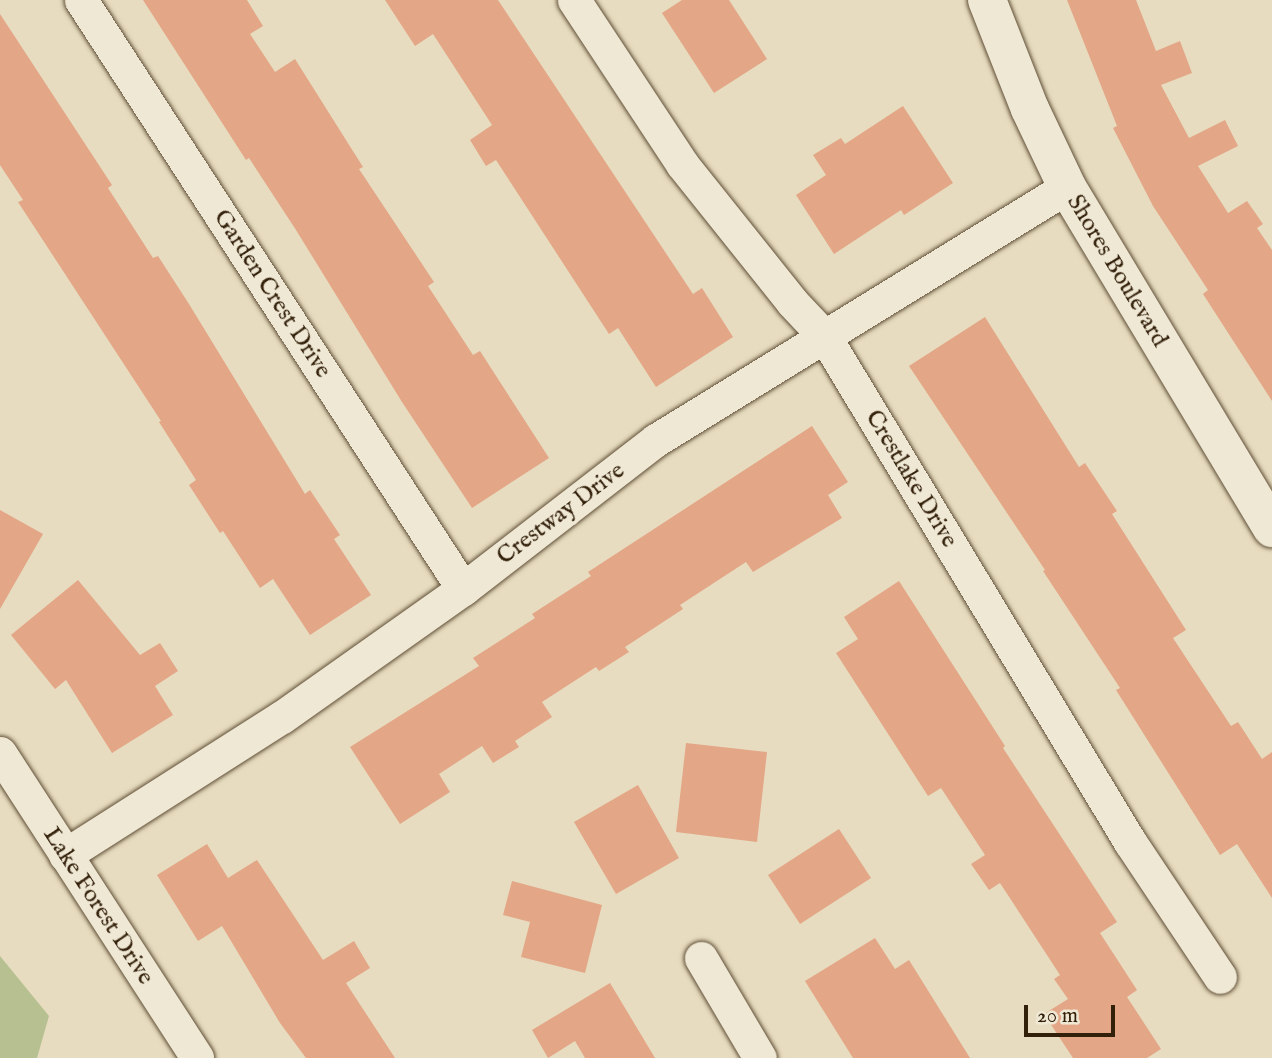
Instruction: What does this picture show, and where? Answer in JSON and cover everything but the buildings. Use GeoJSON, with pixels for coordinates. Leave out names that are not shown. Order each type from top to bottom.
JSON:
{"type":"FeatureCollection","features":[{"type":"Feature","properties":{"kind":"street","name":"Garden Crest Drive"},"geometry":{"type":"LineString","coordinates":[[81,0],[463,589]]}},
{"type":"Feature","properties":{"kind":"street","name":"Crestlake Drive"},"geometry":{"type":"LineString","coordinates":[[574,0],[682,164],[792,302],[825,337],[1130,842],[1220,977]]}},
{"type":"Feature","properties":{"kind":"street","name":"Shores Boulevard"},"geometry":{"type":"LineString","coordinates":[[988,0],[1030,109],[1067,187],[1272,528]]}},
{"type":"Feature","properties":{"kind":"street","name":"Crestway Drive"},"geometry":{"type":"LineString","coordinates":[[65,855],[282,717],[463,589],[656,440],[1067,187]]}},
{"type":"Feature","properties":{"kind":"street","name":"Lake Forest Drive"},"geometry":{"type":"LineString","coordinates":[[0,753],[197,1058]]}},
{"type":"Feature","properties":{"kind":"street"},"geometry":{"type":"LineString","coordinates":[[701,958],[760,1058]]}},
{"type":"Feature","properties":{"kind":"green space"},"geometry":{"type":"Polygon","coordinates":[[[0,956],[49,1016],[37,1058],[0,1058],[0,956]]]}}]}
